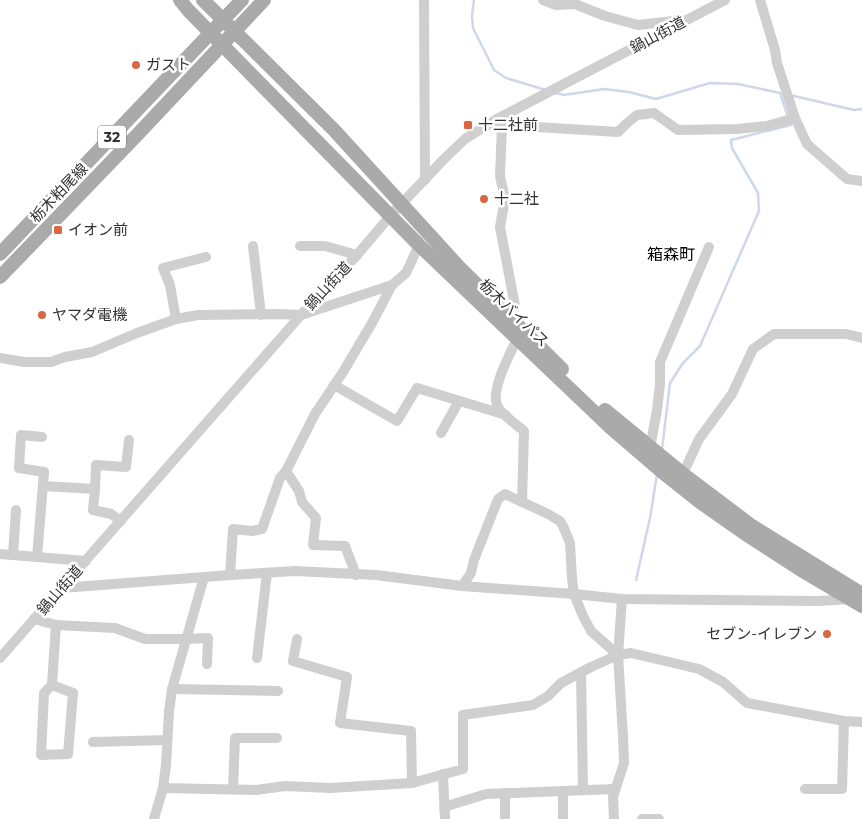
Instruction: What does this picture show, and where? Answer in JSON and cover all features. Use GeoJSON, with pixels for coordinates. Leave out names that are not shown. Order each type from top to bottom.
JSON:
{"type":"FeatureCollection","features":[{"type":"Feature","properties":{"kind":"main road","name":"栃木バイパス"},"geometry":{"type":"LineString","coordinates":[[180,0],[210,33],[419,245],[611,428],[700,502],[746,535],[801,570],[859,599]]}},
{"type":"Feature","properties":{"kind":"main road","name":"栃木バイパス"},"geometry":{"type":"LineString","coordinates":[[203,0],[334,130],[459,267],[615,420],[682,474],[752,526],[859,599]]}},
{"type":"Feature","properties":{"kind":"main road","name":"栃木粕尾線"},"geometry":{"type":"LineString","coordinates":[[0,254],[242,0]]}},
{"type":"Feature","properties":{"kind":"main road","name":"栃木粕尾線"},"geometry":{"type":"LineString","coordinates":[[0,277],[137,136],[264,0]]}},
{"type":"Feature","properties":{"kind":"street"},"geometry":{"type":"LineString","coordinates":[[424,0],[425,180]]}},
{"type":"Feature","properties":{"kind":"street"},"geometry":{"type":"LineString","coordinates":[[543,0],[556,4],[575,4],[605,16],[638,25],[688,19]]}},
{"type":"Feature","properties":{"kind":"street","name":"鍋山街道"},"geometry":{"type":"LineString","coordinates":[[0,658],[301,315],[444,159],[465,140],[725,0]]}},
{"type":"Feature","properties":{"kind":"street"},"geometry":{"type":"LineString","coordinates":[[760,0],[775,50],[777,64],[795,118],[807,144],[847,179],[862,181]]}},
{"type":"Feature","properties":{"kind":"street"},"geometry":{"type":"LineString","coordinates":[[512,319],[515,306],[500,227],[505,199],[500,176],[499,122],[618,132],[637,115],[654,113],[678,130],[737,129],[767,126],[795,118]]}},
{"type":"Feature","properties":{"kind":"street"},"geometry":{"type":"LineString","coordinates":[[230,574],[233,529],[252,531],[262,529],[280,478],[286,471],[315,414],[372,323],[392,285],[406,273],[419,245]]}},
{"type":"Feature","properties":{"kind":"street"},"geometry":{"type":"LineString","coordinates":[[253,246],[261,315]]}},
{"type":"Feature","properties":{"kind":"street"},"geometry":{"type":"LineString","coordinates":[[300,246],[325,246],[357,255]]}},
{"type":"Feature","properties":{"kind":"street"},"geometry":{"type":"LineString","coordinates":[[650,448],[657,410],[660,362],[709,247]]}},
{"type":"Feature","properties":{"kind":"street"},"geometry":{"type":"LineString","coordinates":[[176,319],[170,285],[163,268],[206,257]]}},
{"type":"Feature","properties":{"kind":"street"},"geometry":{"type":"LineString","coordinates":[[0,358],[24,362],[51,362],[92,352],[136,333],[176,319],[198,315],[301,315],[392,285]]}},
{"type":"Feature","properties":{"kind":"street"},"geometry":{"type":"LineString","coordinates":[[682,474],[699,438],[732,394],[753,349],[774,334],[846,334],[862,338]]}},
{"type":"Feature","properties":{"kind":"street"},"geometry":{"type":"LineString","coordinates":[[517,340],[502,372],[496,392],[496,403],[498,409],[524,431],[522,502]]}},
{"type":"Feature","properties":{"kind":"street"},"geometry":{"type":"LineString","coordinates":[[334,385],[398,421],[417,388],[506,416]]}},
{"type":"Feature","properties":{"kind":"street"},"geometry":{"type":"LineString","coordinates":[[441,434],[459,401]]}},
{"type":"Feature","properties":{"kind":"street"},"geometry":{"type":"LineString","coordinates":[[37,557],[44,472],[19,468],[21,435],[42,438]]}},
{"type":"Feature","properties":{"kind":"street"},"geometry":{"type":"LineString","coordinates":[[121,521],[111,514],[93,510],[96,465],[126,467],[129,440]]}},
{"type":"Feature","properties":{"kind":"street"},"geometry":{"type":"LineString","coordinates":[[286,471],[299,492],[302,502],[316,518],[313,545],[345,546],[356,575]]}},
{"type":"Feature","properties":{"kind":"street"},"geometry":{"type":"LineString","coordinates":[[42,486],[95,489]]}},
{"type":"Feature","properties":{"kind":"street"},"geometry":{"type":"LineString","coordinates":[[462,586],[471,573],[474,560],[498,499],[505,494],[560,521],[570,543],[574,594],[583,616],[591,630],[618,655]]}},
{"type":"Feature","properties":{"kind":"street"},"geometry":{"type":"LineString","coordinates":[[13,556],[16,510]]}},
{"type":"Feature","properties":{"kind":"street"},"geometry":{"type":"LineString","coordinates":[[0,554],[86,561]]}},
{"type":"Feature","properties":{"kind":"street"},"geometry":{"type":"LineString","coordinates":[[62,588],[230,574],[295,571],[376,576],[462,586],[622,599],[818,601],[859,599]]}},
{"type":"Feature","properties":{"kind":"street"},"geometry":{"type":"LineString","coordinates":[[257,658],[267,573]]}},
{"type":"Feature","properties":{"kind":"street"},"geometry":{"type":"LineString","coordinates":[[154,819],[163,788],[172,689],[204,577]]}},
{"type":"Feature","properties":{"kind":"street"},"geometry":{"type":"LineString","coordinates":[[614,819],[613,796],[624,763],[618,655],[622,599]]}},
{"type":"Feature","properties":{"kind":"street"},"geometry":{"type":"LineString","coordinates":[[34,619],[56,625],[115,628],[145,639],[186,640],[208,638],[207,664]]}},
{"type":"Feature","properties":{"kind":"street"},"geometry":{"type":"LineString","coordinates":[[52,685],[73,693],[68,754],[41,755],[44,693],[52,685],[56,625]]}},
{"type":"Feature","properties":{"kind":"street"},"geometry":{"type":"LineString","coordinates":[[297,640],[293,661],[347,677],[340,722],[411,731],[412,783]]}},
{"type":"Feature","properties":{"kind":"street"},"geometry":{"type":"LineString","coordinates":[[163,788],[256,790],[285,786],[330,788],[412,783],[463,769],[463,715],[533,704],[548,696],[561,683],[581,672],[618,655],[630,653],[699,669],[723,682],[747,704],[844,721],[862,722]]}},
{"type":"Feature","properties":{"kind":"street"},"geometry":{"type":"LineString","coordinates":[[581,672],[583,790]]}},
{"type":"Feature","properties":{"kind":"street"},"geometry":{"type":"LineString","coordinates":[[172,689],[278,691]]}},
{"type":"Feature","properties":{"kind":"street"},"geometry":{"type":"LineString","coordinates":[[805,790],[842,790],[844,721]]}},
{"type":"Feature","properties":{"kind":"street"},"geometry":{"type":"LineString","coordinates":[[234,789],[234,738],[277,738]]}},
{"type":"Feature","properties":{"kind":"street"},"geometry":{"type":"LineString","coordinates":[[93,742],[167,740]]}},
{"type":"Feature","properties":{"kind":"street"},"geometry":{"type":"LineString","coordinates":[[443,774],[445,819]]}},
{"type":"Feature","properties":{"kind":"street"},"geometry":{"type":"LineString","coordinates":[[444,806],[486,794],[615,789]]}},
{"type":"Feature","properties":{"kind":"street"},"geometry":{"type":"LineString","coordinates":[[563,791],[563,819]]}},
{"type":"Feature","properties":{"kind":"street"},"geometry":{"type":"LineString","coordinates":[[505,793],[505,819]]}},
{"type":"Feature","properties":{"kind":"street"},"geometry":{"type":"LineString","coordinates":[[642,819],[658,819]]}},
{"type":"Feature","properties":{"kind":"waterway"},"geometry":{"type":"LineString","coordinates":[[474,0],[473,28],[494,70],[506,78],[546,90]]}},
{"type":"Feature","properties":{"kind":"waterway"},"geometry":{"type":"LineString","coordinates":[[556,93],[564,95],[604,89],[629,92],[656,99],[710,83],[738,84],[780,93]]}},
{"type":"Feature","properties":{"kind":"waterway"},"geometry":{"type":"LineString","coordinates":[[780,93],[788,117]]}},
{"type":"Feature","properties":{"kind":"waterway"},"geometry":{"type":"LineString","coordinates":[[790,95],[854,110],[862,109]]}},
{"type":"Feature","properties":{"kind":"waterway"},"geometry":{"type":"LineString","coordinates":[[662,449],[670,383],[683,363],[700,346],[759,211],[758,193],[732,148],[731,140],[791,125],[790,122]]}},
{"type":"Feature","properties":{"kind":"waterway"},"geometry":{"type":"LineString","coordinates":[[636,580],[650,518],[657,474]]}},
{"type":"Feature","properties":{"kind":"place","name":"ガスト"},"geometry":{"type":"Point","coordinates":[136,65]}},
{"type":"Feature","properties":{"kind":"place","name":"十二社前"},"geometry":{"type":"Point","coordinates":[468,125]}},
{"type":"Feature","properties":{"kind":"place","name":"十二社"},"geometry":{"type":"Point","coordinates":[484,199]}},
{"type":"Feature","properties":{"kind":"place","name":"イオン前"},"geometry":{"type":"Point","coordinates":[58,230]}},
{"type":"Feature","properties":{"kind":"place","name":"ヤマダ電機"},"geometry":{"type":"Point","coordinates":[42,315]}},
{"type":"Feature","properties":{"kind":"place","name":"セブン-イレブン"},"geometry":{"type":"Point","coordinates":[827,634]}},
{"type":"Feature","properties":{"kind":"district","name":"箱森町"},"geometry":{"type":"Point","coordinates":[671,254]}}]}
